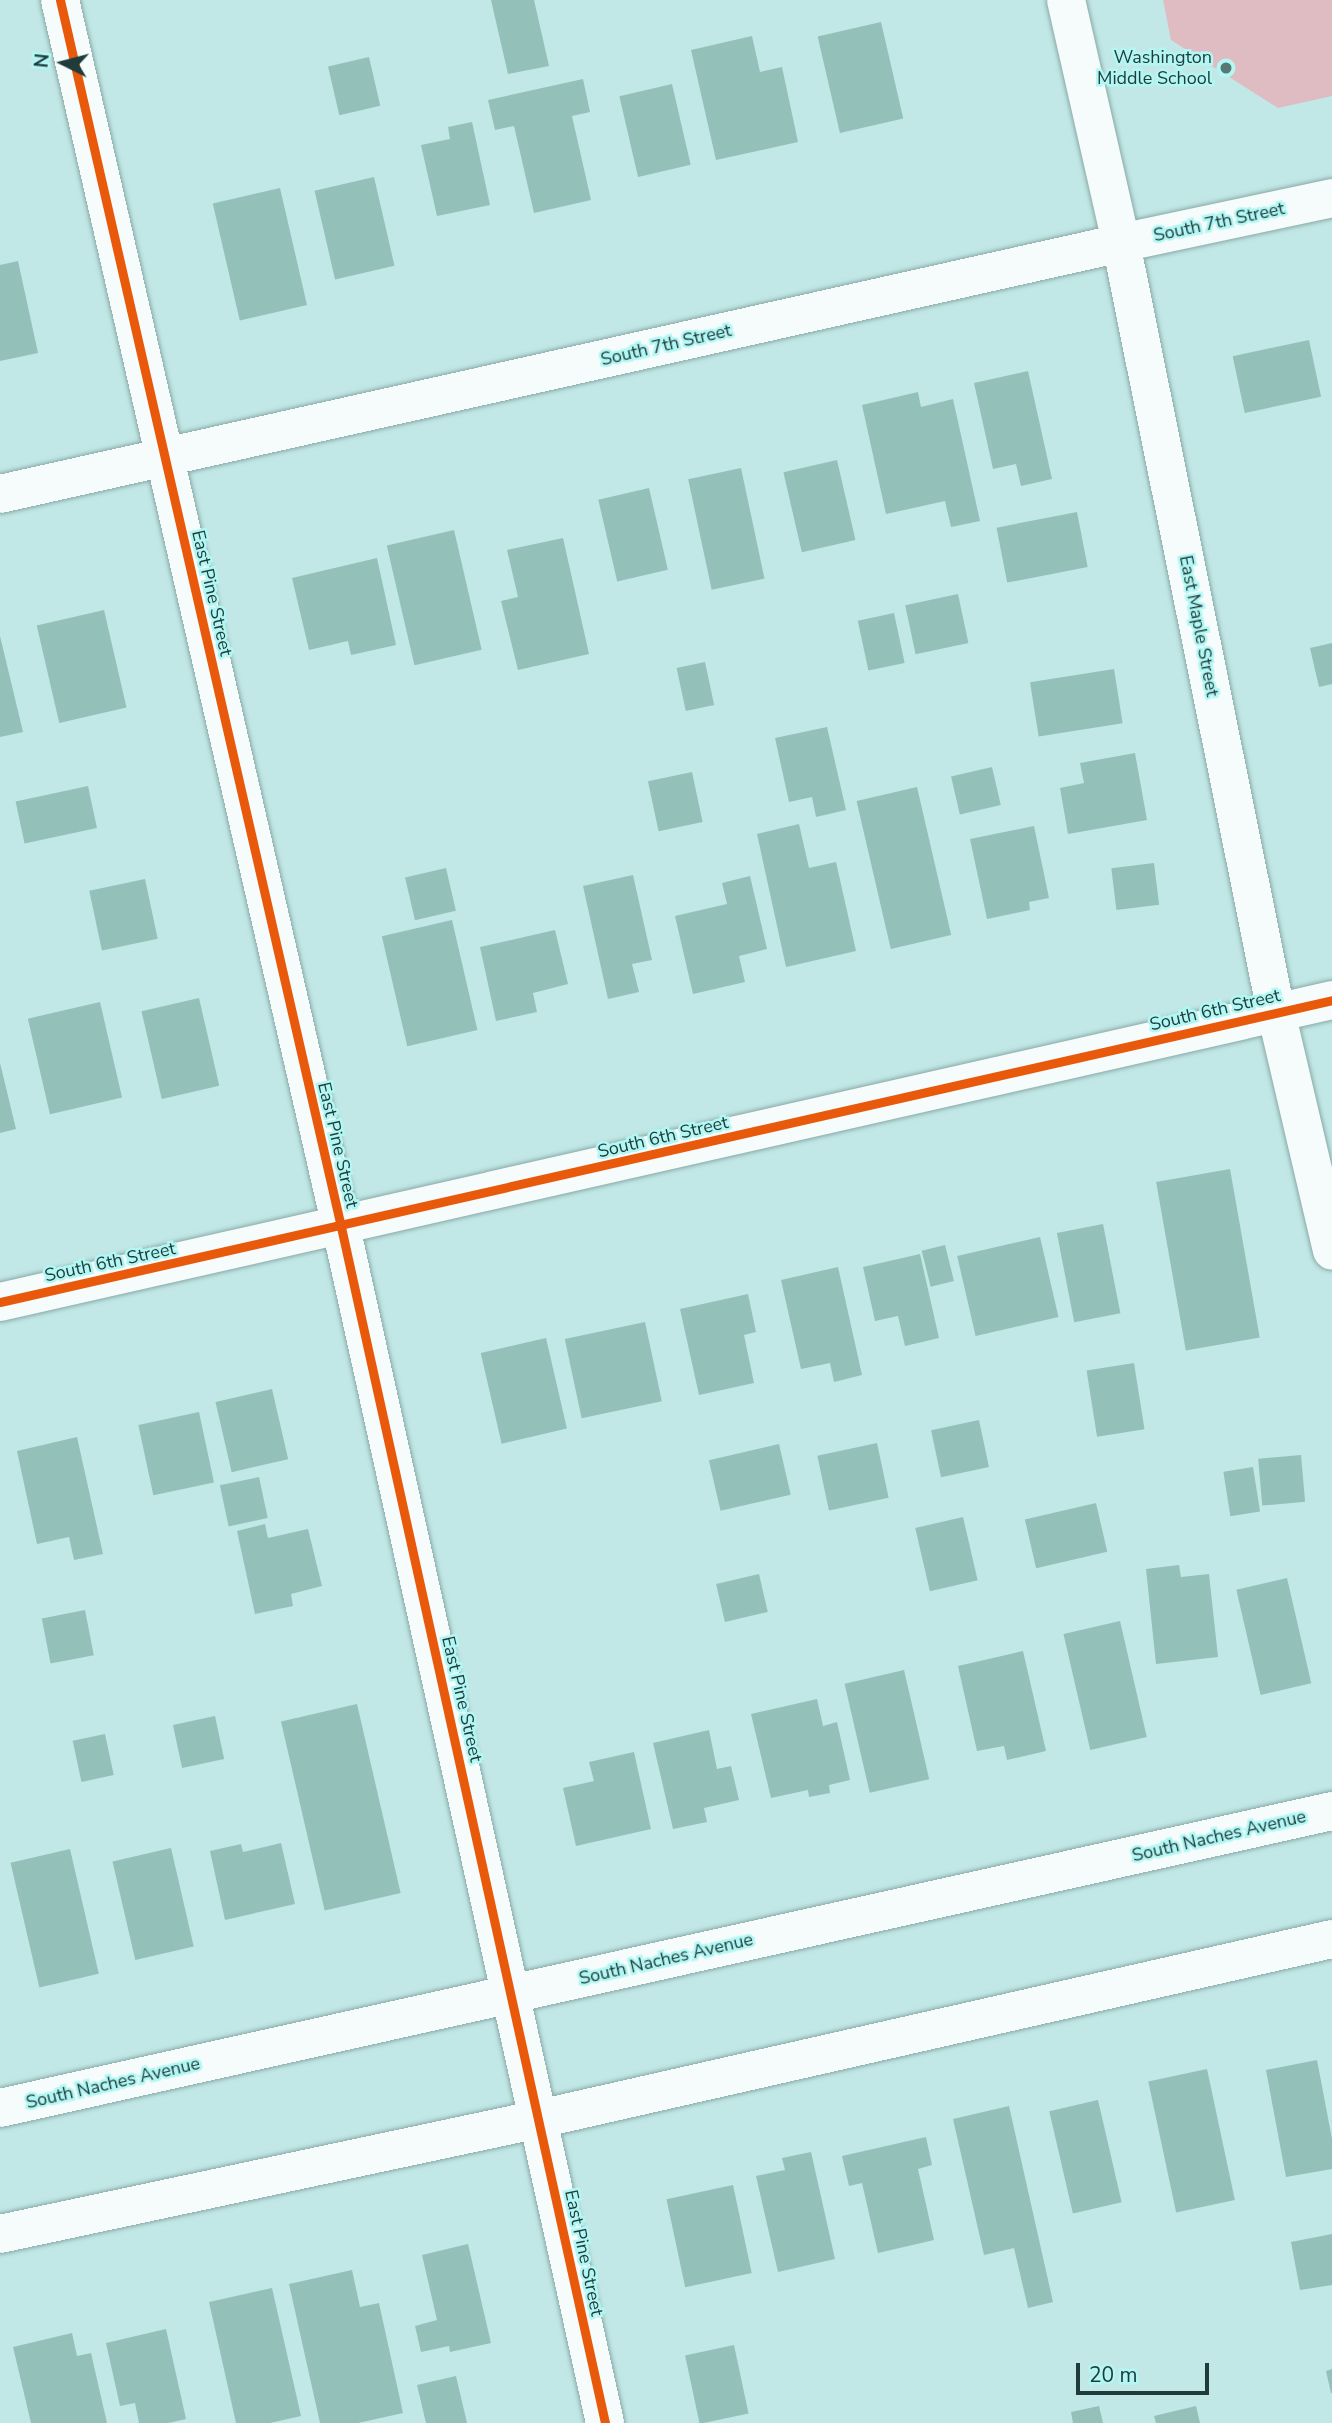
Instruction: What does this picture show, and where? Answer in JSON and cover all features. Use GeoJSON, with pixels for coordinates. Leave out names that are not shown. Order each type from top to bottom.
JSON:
{"type":"FeatureCollection","features":[{"type":"Feature","properties":{"kind":"street","name":"East Pine Street"},"geometry":{"type":"LineString","coordinates":[[60,0],[341,1227],[605,2423]]}},
{"type":"Feature","properties":{"kind":"street","name":"East Maple Street"},"geometry":{"type":"LineString","coordinates":[[1066,0],[1121,243],[1276,1012],[1332,1251]]}},
{"type":"Feature","properties":{"kind":"street","name":"South 7th Street"},"geometry":{"type":"LineString","coordinates":[[0,494],[1332,198]]}},
{"type":"Feature","properties":{"kind":"street","name":"South 6th Street"},"geometry":{"type":"LineString","coordinates":[[0,1302],[341,1227],[1332,1000]]}},
{"type":"Feature","properties":{"kind":"street","name":"South Naches Avenue"},"geometry":{"type":"LineString","coordinates":[[0,2108],[1332,1811]]}},
{"type":"Feature","properties":{"kind":"street"},"geometry":{"type":"LineString","coordinates":[[0,2234],[539,2119],[1332,1939]]}},
{"type":"Feature","properties":{"kind":"shaded area"},"geometry":{"type":"Polygon","coordinates":[[[1163,0],[1332,0],[1332,96],[1278,108],[1171,40],[1163,0]]]}},
{"type":"Feature","properties":{"kind":"building"},"geometry":{"type":"Polygon","coordinates":[[[491,0],[534,0],[549,66],[508,74],[491,0]]]}},
{"type":"Feature","properties":{"kind":"building"},"geometry":{"type":"Polygon","coordinates":[[[881,22],[903,118],[840,133],[818,37],[881,22]]]}},
{"type":"Feature","properties":{"kind":"building"},"geometry":{"type":"Polygon","coordinates":[[[752,36],[760,72],[782,67],[798,142],[716,160],[691,50],[752,36]]]}},
{"type":"Feature","properties":{"kind":"building"},"geometry":{"type":"Polygon","coordinates":[[[369,57],[380,106],[339,115],[328,66],[369,57]]]}},
{"type":"Feature","properties":{"kind":"building"},"geometry":{"type":"Polygon","coordinates":[[[583,79],[590,112],[572,116],[591,200],[534,213],[514,126],[495,130],[488,100],[583,79]]]}},
{"type":"Feature","properties":{"kind":"building"},"geometry":{"type":"Polygon","coordinates":[[[672,84],[691,165],[638,177],[619,96],[672,84]]]}},
{"type":"Feature","properties":{"kind":"building"},"geometry":{"type":"Polygon","coordinates":[[[472,122],[490,205],[437,216],[421,145],[450,139],[448,127],[472,122]]]}},
{"type":"Feature","properties":{"kind":"building"},"geometry":{"type":"Polygon","coordinates":[[[374,177],[394,266],[335,279],[315,191],[374,177]]]}},
{"type":"Feature","properties":{"kind":"building"},"geometry":{"type":"Polygon","coordinates":[[[280,188],[307,305],[240,320],[213,204],[280,188]]]}},
{"type":"Feature","properties":{"kind":"building"},"geometry":{"type":"Polygon","coordinates":[[[18,261],[38,353],[0,361],[0,265],[18,261]]]}},
{"type":"Feature","properties":{"kind":"building"},"geometry":{"type":"Polygon","coordinates":[[[1309,340],[1321,397],[1245,413],[1233,356],[1309,340]]]}},
{"type":"Feature","properties":{"kind":"building"},"geometry":{"type":"Polygon","coordinates":[[[1028,371],[1052,479],[1021,486],[1016,464],[993,469],[974,383],[1028,371]]]}},
{"type":"Feature","properties":{"kind":"building"},"geometry":{"type":"Polygon","coordinates":[[[918,392],[921,407],[953,399],[980,521],[951,527],[945,501],[886,514],[862,405],[918,392]]]}},
{"type":"Feature","properties":{"kind":"building"},"geometry":{"type":"Polygon","coordinates":[[[837,460],[855,540],[802,552],[783,472],[837,460]]]}},
{"type":"Feature","properties":{"kind":"building"},"geometry":{"type":"Polygon","coordinates":[[[741,468],[764,579],[712,590],[688,479],[741,468]]]}},
{"type":"Feature","properties":{"kind":"building"},"geometry":{"type":"Polygon","coordinates":[[[649,488],[668,570],[617,582],[598,500],[649,488]]]}},
{"type":"Feature","properties":{"kind":"building"},"geometry":{"type":"Polygon","coordinates":[[[1077,512],[1088,567],[1007,583],[997,528],[1077,512]]]}},
{"type":"Feature","properties":{"kind":"building"},"geometry":{"type":"Polygon","coordinates":[[[454,530],[482,650],[414,665],[387,546],[454,530]]]}},
{"type":"Feature","properties":{"kind":"building"},"geometry":{"type":"Polygon","coordinates":[[[563,538],[589,654],[518,670],[501,601],[518,597],[507,550],[563,538]]]}},
{"type":"Feature","properties":{"kind":"building"},"geometry":{"type":"Polygon","coordinates":[[[377,558],[396,645],[351,655],[348,641],[309,650],[292,578],[377,558]]]}},
{"type":"Feature","properties":{"kind":"building"},"geometry":{"type":"Polygon","coordinates":[[[958,594],[968,643],[916,654],[905,605],[958,594]]]}},
{"type":"Feature","properties":{"kind":"building"},"geometry":{"type":"Polygon","coordinates":[[[104,610],[126,707],[59,723],[37,626],[104,610]]]}},
{"type":"Feature","properties":{"kind":"building"},"geometry":{"type":"Polygon","coordinates":[[[894,613],[905,663],[868,671],[858,621],[894,613]]]}},
{"type":"Feature","properties":{"kind":"building"},"geometry":{"type":"Polygon","coordinates":[[[0,636],[23,732],[0,737],[0,636]]]}},
{"type":"Feature","properties":{"kind":"building"},"geometry":{"type":"Polygon","coordinates":[[[1332,643],[1332,684],[1319,687],[1310,648],[1332,643]]]}},
{"type":"Feature","properties":{"kind":"building"},"geometry":{"type":"Polygon","coordinates":[[[705,662],[714,705],[686,711],[677,668],[705,662]]]}},
{"type":"Feature","properties":{"kind":"building"},"geometry":{"type":"Polygon","coordinates":[[[1114,669],[1123,723],[1039,737],[1030,682],[1114,669]]]}},
{"type":"Feature","properties":{"kind":"building"},"geometry":{"type":"Polygon","coordinates":[[[827,727],[846,810],[816,817],[812,797],[789,802],[775,738],[827,727]]]}},
{"type":"Feature","properties":{"kind":"building"},"geometry":{"type":"Polygon","coordinates":[[[1135,753],[1147,820],[1068,834],[1060,788],[1084,783],[1080,763],[1135,753]]]}},
{"type":"Feature","properties":{"kind":"building"},"geometry":{"type":"Polygon","coordinates":[[[992,767],[1001,805],[960,814],[951,776],[992,767]]]}},
{"type":"Feature","properties":{"kind":"building"},"geometry":{"type":"Polygon","coordinates":[[[692,772],[703,822],[659,831],[648,781],[692,772]]]}},
{"type":"Feature","properties":{"kind":"building"},"geometry":{"type":"Polygon","coordinates":[[[88,786],[97,828],[25,843],[16,801],[88,786]]]}},
{"type":"Feature","properties":{"kind":"building"},"geometry":{"type":"Polygon","coordinates":[[[917,787],[951,935],[891,949],[857,801],[917,787]]]}},
{"type":"Feature","properties":{"kind":"building"},"geometry":{"type":"Polygon","coordinates":[[[799,824],[809,868],[836,862],[856,951],[786,967],[757,834],[799,824]]]}},
{"type":"Feature","properties":{"kind":"building"},"geometry":{"type":"Polygon","coordinates":[[[1034,826],[1049,898],[1029,902],[1030,910],[987,919],[970,839],[1034,826]]]}},
{"type":"Feature","properties":{"kind":"building"},"geometry":{"type":"Polygon","coordinates":[[[1154,863],[1159,905],[1116,910],[1111,868],[1154,863]]]}},
{"type":"Feature","properties":{"kind":"building"},"geometry":{"type":"Polygon","coordinates":[[[446,868],[456,911],[415,920],[405,877],[446,868]]]}},
{"type":"Feature","properties":{"kind":"building"},"geometry":{"type":"Polygon","coordinates":[[[633,875],[652,960],[632,964],[639,992],[608,999],[583,886],[633,875]]]}},
{"type":"Feature","properties":{"kind":"building"},"geometry":{"type":"Polygon","coordinates":[[[750,876],[767,949],[739,956],[745,982],[693,994],[675,916],[727,904],[722,883],[750,876]]]}},
{"type":"Feature","properties":{"kind":"building"},"geometry":{"type":"Polygon","coordinates":[[[145,879],[158,939],[102,951],[89,891],[145,879]]]}},
{"type":"Feature","properties":{"kind":"building"},"geometry":{"type":"Polygon","coordinates":[[[452,920],[477,1030],[407,1046],[382,936],[452,920]]]}},
{"type":"Feature","properties":{"kind":"building"},"geometry":{"type":"Polygon","coordinates":[[[555,930],[568,984],[533,993],[537,1012],[496,1021],[480,947],[555,930]]]}},
{"type":"Feature","properties":{"kind":"building"},"geometry":{"type":"Polygon","coordinates":[[[199,998],[219,1086],[162,1099],[142,1011],[199,998]]]}},
{"type":"Feature","properties":{"kind":"building"},"geometry":{"type":"Polygon","coordinates":[[[100,1002],[122,1097],[50,1114],[28,1019],[100,1002]]]}},
{"type":"Feature","properties":{"kind":"building"},"geometry":{"type":"Polygon","coordinates":[[[0,1063],[16,1129],[0,1133],[0,1063]]]}},
{"type":"Feature","properties":{"kind":"building"},"geometry":{"type":"Polygon","coordinates":[[[1230,1169],[1260,1337],[1186,1350],[1156,1182],[1230,1169]]]}},
{"type":"Feature","properties":{"kind":"building"},"geometry":{"type":"Polygon","coordinates":[[[1103,1224],[1120,1313],[1074,1322],[1057,1233],[1103,1224]]]}},
{"type":"Feature","properties":{"kind":"building"},"geometry":{"type":"Polygon","coordinates":[[[1040,1237],[1058,1317],[976,1336],[957,1256],[1040,1237]]]}},
{"type":"Feature","properties":{"kind":"building"},"geometry":{"type":"Polygon","coordinates":[[[945,1245],[954,1281],[931,1287],[922,1251],[945,1245]]]}},
{"type":"Feature","properties":{"kind":"building"},"geometry":{"type":"Polygon","coordinates":[[[920,1254],[939,1338],[905,1346],[898,1316],[875,1321],[863,1267],[920,1254]]]}},
{"type":"Feature","properties":{"kind":"building"},"geometry":{"type":"Polygon","coordinates":[[[838,1267],[862,1375],[834,1382],[830,1363],[801,1369],[781,1280],[838,1267]]]}},
{"type":"Feature","properties":{"kind":"building"},"geometry":{"type":"Polygon","coordinates":[[[748,1294],[756,1332],[744,1335],[754,1383],[699,1395],[680,1309],[748,1294]]]}},
{"type":"Feature","properties":{"kind":"building"},"geometry":{"type":"Polygon","coordinates":[[[645,1322],[662,1401],[582,1418],[565,1339],[645,1322]]]}},
{"type":"Feature","properties":{"kind":"building"},"geometry":{"type":"Polygon","coordinates":[[[546,1338],[567,1429],[502,1444],[481,1353],[546,1338]]]}},
{"type":"Feature","properties":{"kind":"building"},"geometry":{"type":"Polygon","coordinates":[[[1134,1363],[1144,1429],[1097,1437],[1087,1371],[1134,1363]]]}},
{"type":"Feature","properties":{"kind":"building"},"geometry":{"type":"Polygon","coordinates":[[[272,1389],[288,1459],[232,1472],[215,1402],[272,1389]]]}},
{"type":"Feature","properties":{"kind":"building"},"geometry":{"type":"Polygon","coordinates":[[[199,1412],[214,1482],[153,1495],[138,1425],[199,1412]]]}},
{"type":"Feature","properties":{"kind":"building"},"geometry":{"type":"Polygon","coordinates":[[[979,1420],[989,1467],[941,1477],[931,1430],[979,1420]]]}},
{"type":"Feature","properties":{"kind":"building"},"geometry":{"type":"Polygon","coordinates":[[[77,1437],[103,1554],[74,1560],[69,1537],[37,1544],[17,1451],[77,1437]]]}},
{"type":"Feature","properties":{"kind":"building"},"geometry":{"type":"Polygon","coordinates":[[[877,1443],[889,1498],[829,1510],[817,1456],[877,1443]]]}},
{"type":"Feature","properties":{"kind":"building"},"geometry":{"type":"Polygon","coordinates":[[[779,1444],[791,1495],[721,1511],[709,1460],[779,1444]]]}},
{"type":"Feature","properties":{"kind":"building"},"geometry":{"type":"Polygon","coordinates":[[[1301,1455],[1305,1502],[1262,1506],[1258,1459],[1301,1455]]]}},
{"type":"Feature","properties":{"kind":"building"},"geometry":{"type":"Polygon","coordinates":[[[1253,1467],[1260,1511],[1230,1516],[1223,1472],[1253,1467]]]}},
{"type":"Feature","properties":{"kind":"building"},"geometry":{"type":"Polygon","coordinates":[[[259,1477],[268,1518],[229,1526],[220,1485],[259,1477]]]}},
{"type":"Feature","properties":{"kind":"building"},"geometry":{"type":"Polygon","coordinates":[[[1096,1503],[1107,1552],[1036,1568],[1025,1519],[1096,1503]]]}},
{"type":"Feature","properties":{"kind":"building"},"geometry":{"type":"Polygon","coordinates":[[[963,1517],[978,1580],[930,1591],[915,1528],[963,1517]]]}},
{"type":"Feature","properties":{"kind":"building"},"geometry":{"type":"Polygon","coordinates":[[[265,1524],[268,1538],[308,1529],[322,1586],[291,1594],[293,1606],[255,1614],[237,1531],[265,1524]]]}},
{"type":"Feature","properties":{"kind":"building"},"geometry":{"type":"Polygon","coordinates":[[[1179,1565],[1181,1577],[1209,1574],[1218,1657],[1156,1664],[1146,1569],[1179,1565]]]}},
{"type":"Feature","properties":{"kind":"building"},"geometry":{"type":"Polygon","coordinates":[[[759,1574],[768,1612],[725,1622],[716,1584],[759,1574]]]}},
{"type":"Feature","properties":{"kind":"building"},"geometry":{"type":"Polygon","coordinates":[[[1287,1578],[1311,1683],[1261,1695],[1236,1590],[1287,1578]]]}},
{"type":"Feature","properties":{"kind":"building"},"geometry":{"type":"Polygon","coordinates":[[[85,1610],[94,1655],[51,1664],[42,1618],[85,1610]]]}},
{"type":"Feature","properties":{"kind":"building"},"geometry":{"type":"Polygon","coordinates":[[[1120,1621],[1147,1737],[1090,1750],[1063,1634],[1120,1621]]]}},
{"type":"Feature","properties":{"kind":"building"},"geometry":{"type":"Polygon","coordinates":[[[1023,1651],[1046,1751],[1007,1760],[1004,1746],[977,1751],[958,1666],[1023,1651]]]}},
{"type":"Feature","properties":{"kind":"building"},"geometry":{"type":"Polygon","coordinates":[[[904,1670],[929,1779],[870,1793],[845,1684],[904,1670]]]}},
{"type":"Feature","properties":{"kind":"building"},"geometry":{"type":"Polygon","coordinates":[[[817,1699],[823,1726],[837,1722],[850,1780],[829,1785],[830,1793],[809,1797],[808,1790],[771,1798],[751,1714],[817,1699]]]}},
{"type":"Feature","properties":{"kind":"building"},"geometry":{"type":"Polygon","coordinates":[[[357,1704],[401,1893],[325,1911],[281,1722],[357,1704]]]}},
{"type":"Feature","properties":{"kind":"building"},"geometry":{"type":"Polygon","coordinates":[[[215,1716],[224,1759],[182,1768],[173,1725],[215,1716]]]}},
{"type":"Feature","properties":{"kind":"building"},"geometry":{"type":"Polygon","coordinates":[[[709,1730],[717,1769],[731,1766],[739,1800],[704,1808],[707,1822],[673,1829],[653,1743],[709,1730]]]}},
{"type":"Feature","properties":{"kind":"building"},"geometry":{"type":"Polygon","coordinates":[[[105,1734],[114,1775],[81,1782],[73,1741],[105,1734]]]}},
{"type":"Feature","properties":{"kind":"building"},"geometry":{"type":"Polygon","coordinates":[[[634,1752],[651,1829],[576,1846],[563,1788],[594,1781],[589,1762],[634,1752]]]}},
{"type":"Feature","properties":{"kind":"building"},"geometry":{"type":"Polygon","coordinates":[[[281,1843],[295,1904],[225,1920],[210,1851],[241,1844],[243,1852],[281,1843]]]}},
{"type":"Feature","properties":{"kind":"building"},"geometry":{"type":"Polygon","coordinates":[[[171,1848],[194,1946],[135,1960],[113,1861],[171,1848]]]}},
{"type":"Feature","properties":{"kind":"building"},"geometry":{"type":"Polygon","coordinates":[[[70,1849],[99,1974],[39,1987],[11,1863],[70,1849]]]}},
{"type":"Feature","properties":{"kind":"building"},"geometry":{"type":"Polygon","coordinates":[[[1317,2060],[1332,2139],[1332,2169],[1286,2177],[1266,2070],[1317,2060]]]}},
{"type":"Feature","properties":{"kind":"building"},"geometry":{"type":"Polygon","coordinates":[[[1207,2069],[1235,2200],[1176,2213],[1148,2081],[1207,2069]]]}},
{"type":"Feature","properties":{"kind":"building"},"geometry":{"type":"Polygon","coordinates":[[[1098,2100],[1122,2202],[1073,2214],[1049,2111],[1098,2100]]]}},
{"type":"Feature","properties":{"kind":"building"},"geometry":{"type":"Polygon","coordinates":[[[1009,2106],[1053,2302],[1028,2308],[1014,2248],[984,2255],[953,2119],[1009,2106]]]}},
{"type":"Feature","properties":{"kind":"building"},"geometry":{"type":"Polygon","coordinates":[[[926,2137],[932,2165],[918,2169],[934,2240],[878,2253],[862,2183],[849,2186],[842,2156],[926,2137]]]}},
{"type":"Feature","properties":{"kind":"building"},"geometry":{"type":"Polygon","coordinates":[[[811,2152],[835,2259],[778,2272],[756,2176],[785,2170],[782,2158],[811,2152]]]}},
{"type":"Feature","properties":{"kind":"building"},"geometry":{"type":"Polygon","coordinates":[[[733,2185],[752,2273],[685,2287],[666,2199],[733,2185]]]}},
{"type":"Feature","properties":{"kind":"building"},"geometry":{"type":"Polygon","coordinates":[[[1332,2234],[1332,2285],[1300,2290],[1291,2242],[1332,2234]]]}},
{"type":"Feature","properties":{"kind":"building"},"geometry":{"type":"Polygon","coordinates":[[[468,2244],[491,2343],[450,2352],[449,2346],[421,2352],[415,2326],[437,2320],[422,2255],[468,2244]]]}},
{"type":"Feature","properties":{"kind":"building"},"geometry":{"type":"Polygon","coordinates":[[[352,2270],[360,2307],[379,2303],[403,2413],[358,2423],[320,2423],[289,2284],[352,2270]]]}},
{"type":"Feature","properties":{"kind":"building"},"geometry":{"type":"Polygon","coordinates":[[[272,2288],[301,2416],[270,2423],[236,2423],[209,2302],[272,2288]]]}},
{"type":"Feature","properties":{"kind":"building"},"geometry":{"type":"Polygon","coordinates":[[[166,2329],[186,2419],[168,2423],[139,2423],[135,2403],[120,2406],[106,2343],[166,2329]]]}},
{"type":"Feature","properties":{"kind":"building"},"geometry":{"type":"Polygon","coordinates":[[[72,2333],[77,2356],[91,2353],[107,2423],[31,2423],[13,2347],[72,2333]]]}},
{"type":"Feature","properties":{"kind":"building"},"geometry":{"type":"Polygon","coordinates":[[[734,2345],[749,2413],[699,2423],[685,2355],[734,2345]]]}},
{"type":"Feature","properties":{"kind":"building"},"geometry":{"type":"Polygon","coordinates":[[[1332,2369],[1332,2393],[1331,2393],[1326,2371],[1332,2369]]]}},
{"type":"Feature","properties":{"kind":"building"},"geometry":{"type":"Polygon","coordinates":[[[456,2376],[467,2423],[426,2423],[417,2385],[456,2376]]]}},
{"type":"Feature","properties":{"kind":"building"},"geometry":{"type":"Polygon","coordinates":[[[1099,2406],[1103,2423],[1073,2423],[1071,2412],[1099,2406]]]}},
{"type":"Feature","properties":{"kind":"building"},"geometry":{"type":"Polygon","coordinates":[[[1196,2406],[1200,2423],[1156,2423],[1154,2416],[1196,2406]]]}},
{"type":"Feature","properties":{"kind":"cycle path"},"geometry":{"type":"LineString","coordinates":[[60,0],[341,1227],[605,2423]]}},
{"type":"Feature","properties":{"kind":"cycle path"},"geometry":{"type":"LineString","coordinates":[[0,1302],[1332,1000]]}},
{"type":"Feature","properties":{"kind":"place","name":"Washington Middle School"},"geometry":{"type":"Point","coordinates":[1226,68]}}]}
